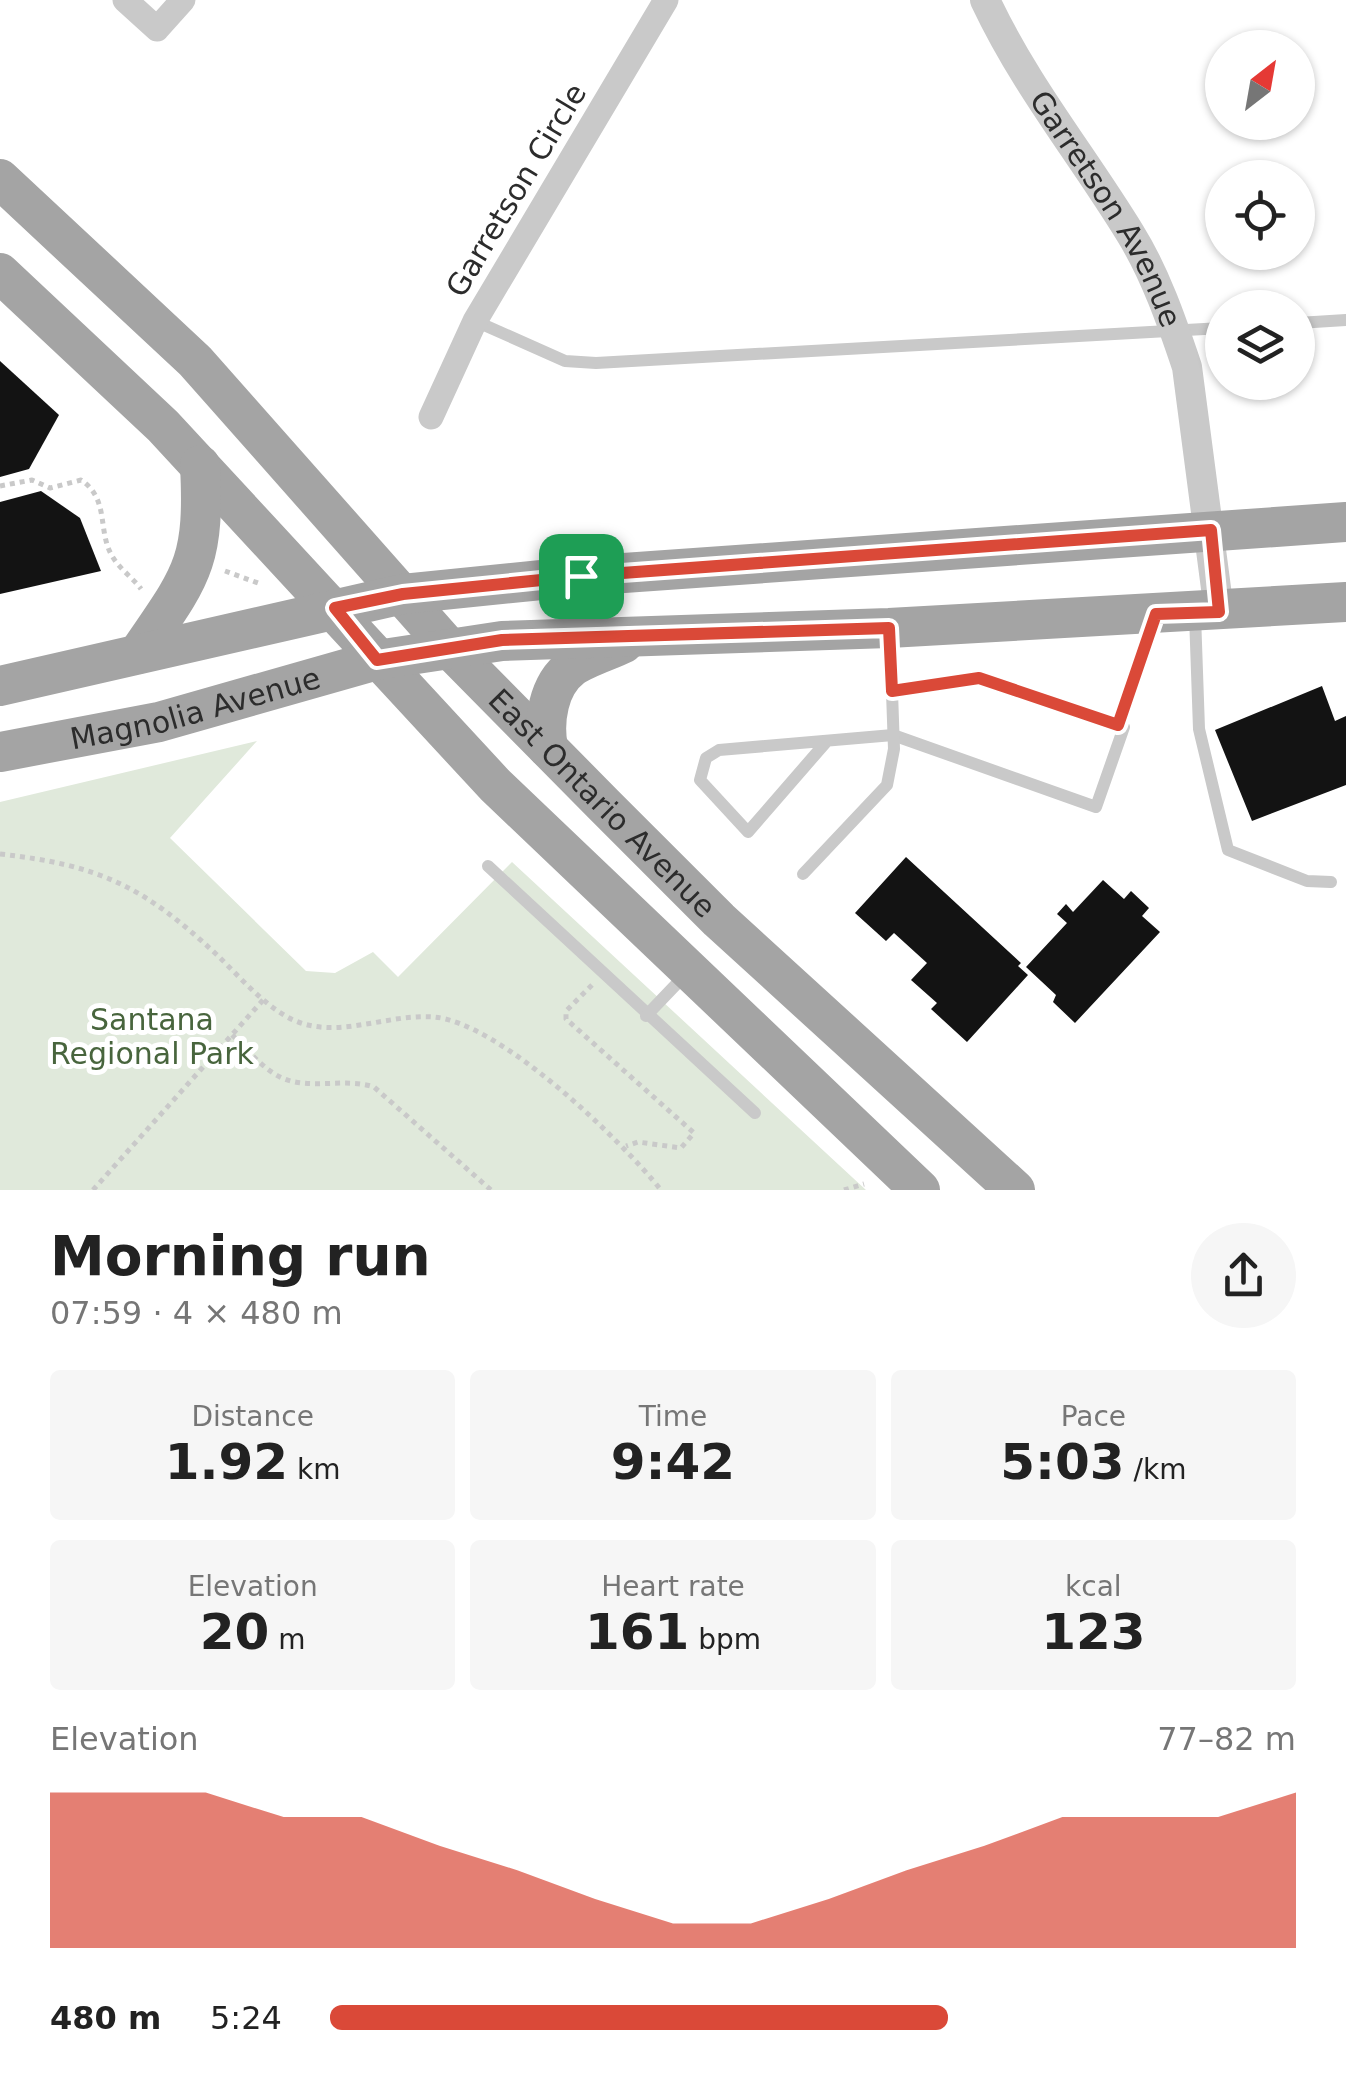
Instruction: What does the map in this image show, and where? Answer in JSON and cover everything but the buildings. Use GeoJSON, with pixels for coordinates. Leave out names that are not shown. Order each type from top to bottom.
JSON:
{"type":"FeatureCollection","features":[{"type":"Feature","properties":{"kind":"main road","name":"East Ontario Avenue"},"geometry":{"type":"LineString","coordinates":[[0,180],[195,361],[449,648],[719,920],[1015,1190]]}},
{"type":"Feature","properties":{"kind":"main road","name":"East Ontario Avenue"},"geometry":{"type":"LineString","coordinates":[[0,273],[200,465],[496,786],[920,1190]]}},
{"type":"Feature","properties":{"kind":"main road"},"geometry":{"type":"LineString","coordinates":[[138,654],[190,578],[197,561],[203,515],[200,465]]}},
{"type":"Feature","properties":{"kind":"main road"},"geometry":{"type":"LineString","coordinates":[[0,686],[403,594],[581,576],[1346,522]]}},
{"type":"Feature","properties":{"kind":"main road","name":"Magnolia Avenue"},"geometry":{"type":"LineString","coordinates":[[0,752],[158,722],[377,660],[502,640],[889,628],[1346,602]]}},
{"type":"Feature","properties":{"kind":"main road"},"geometry":{"type":"LineString","coordinates":[[548,748],[543,724],[554,691],[572,667],[637,636]]}},
{"type":"Feature","properties":{"kind":"street"},"geometry":{"type":"LineString","coordinates":[[125,0],[158,29],[183,0]]}},
{"type":"Feature","properties":{"kind":"street","name":"Garretson Circle"},"geometry":{"type":"LineString","coordinates":[[431,417],[476,322],[666,0]]}},
{"type":"Feature","properties":{"kind":"street","name":"Garretson Avenue"},"geometry":{"type":"LineString","coordinates":[[986,0],[1015,63],[1132,236],[1175,331],[1186,367],[1211,530],[1190,613]]}},
{"type":"Feature","properties":{"kind":"lane"},"geometry":{"type":"LineString","coordinates":[[1315,322],[1346,320]]}},
{"type":"Feature","properties":{"kind":"lane"},"geometry":{"type":"LineString","coordinates":[[476,322],[565,360],[596,364],[1205,329]]}},
{"type":"Feature","properties":{"kind":"lane"},"geometry":{"type":"LineString","coordinates":[[1118,725],[1190,613]]}},
{"type":"Feature","properties":{"kind":"lane"},"geometry":{"type":"LineString","coordinates":[[1190,613],[1199,729],[1228,850],[1308,881],[1332,882]]}},
{"type":"Feature","properties":{"kind":"lane"},"geometry":{"type":"LineString","coordinates":[[803,874],[887,786],[894,735],[889,628]]}},
{"type":"Feature","properties":{"kind":"lane"},"geometry":{"type":"LineString","coordinates":[[826,740],[748,832],[700,780],[706,758],[718,750],[826,740],[894,735],[1096,806],[1124,727],[979,678],[892,691]]}},
{"type":"Feature","properties":{"kind":"lane"},"geometry":{"type":"LineString","coordinates":[[488,866],[755,1114]]}},
{"type":"Feature","properties":{"kind":"lane"},"geometry":{"type":"LineString","coordinates":[[646,1016],[688,971]]}},
{"type":"Feature","properties":{"kind":"path"},"geometry":{"type":"LineString","coordinates":[[0,486],[32,480],[50,488],[81,480],[88,485],[99,498],[114,561],[148,600]]}},
{"type":"Feature","properties":{"kind":"path"},"geometry":{"type":"LineString","coordinates":[[222,570],[258,582]]}},
{"type":"Feature","properties":{"kind":"path"},"geometry":{"type":"LineString","coordinates":[[0,854],[72,863],[117,880],[186,926],[284,1016],[311,1026],[338,1028],[397,1017],[437,1017],[469,1026],[517,1058],[626,1146],[661,1190]]}},
{"type":"Feature","properties":{"kind":"path"},"geometry":{"type":"LineString","coordinates":[[602,975],[566,1011],[566,1019],[682,1117],[694,1133],[682,1148],[638,1142],[626,1146]]}},
{"type":"Feature","properties":{"kind":"path"},"geometry":{"type":"LineString","coordinates":[[93,1190],[264,998]]}},
{"type":"Feature","properties":{"kind":"path"},"geometry":{"type":"LineString","coordinates":[[232,1035],[278,1076],[300,1082],[360,1082],[388,1095],[492,1190]]}},
{"type":"Feature","properties":{"kind":"path"},"geometry":{"type":"LineString","coordinates":[[844,1190],[872,1182]]}},
{"type":"Feature","properties":{"kind":"green space","name":"Santana Regional Park"},"geometry":{"type":"Polygon","coordinates":[[[257,741],[170,838],[306,971],[335,973],[373,952],[398,977],[512,862],[866,1190],[0,1190],[0,802],[257,741]]]}},
{"type":"Feature","properties":{"kind":"route"},"geometry":{"type":"LineString","coordinates":[[1211,530],[1219,612],[1156,614],[1118,725],[979,678],[892,691],[889,628],[502,640],[377,660],[335,608],[403,594],[581,576],[1211,530]]}}]}
